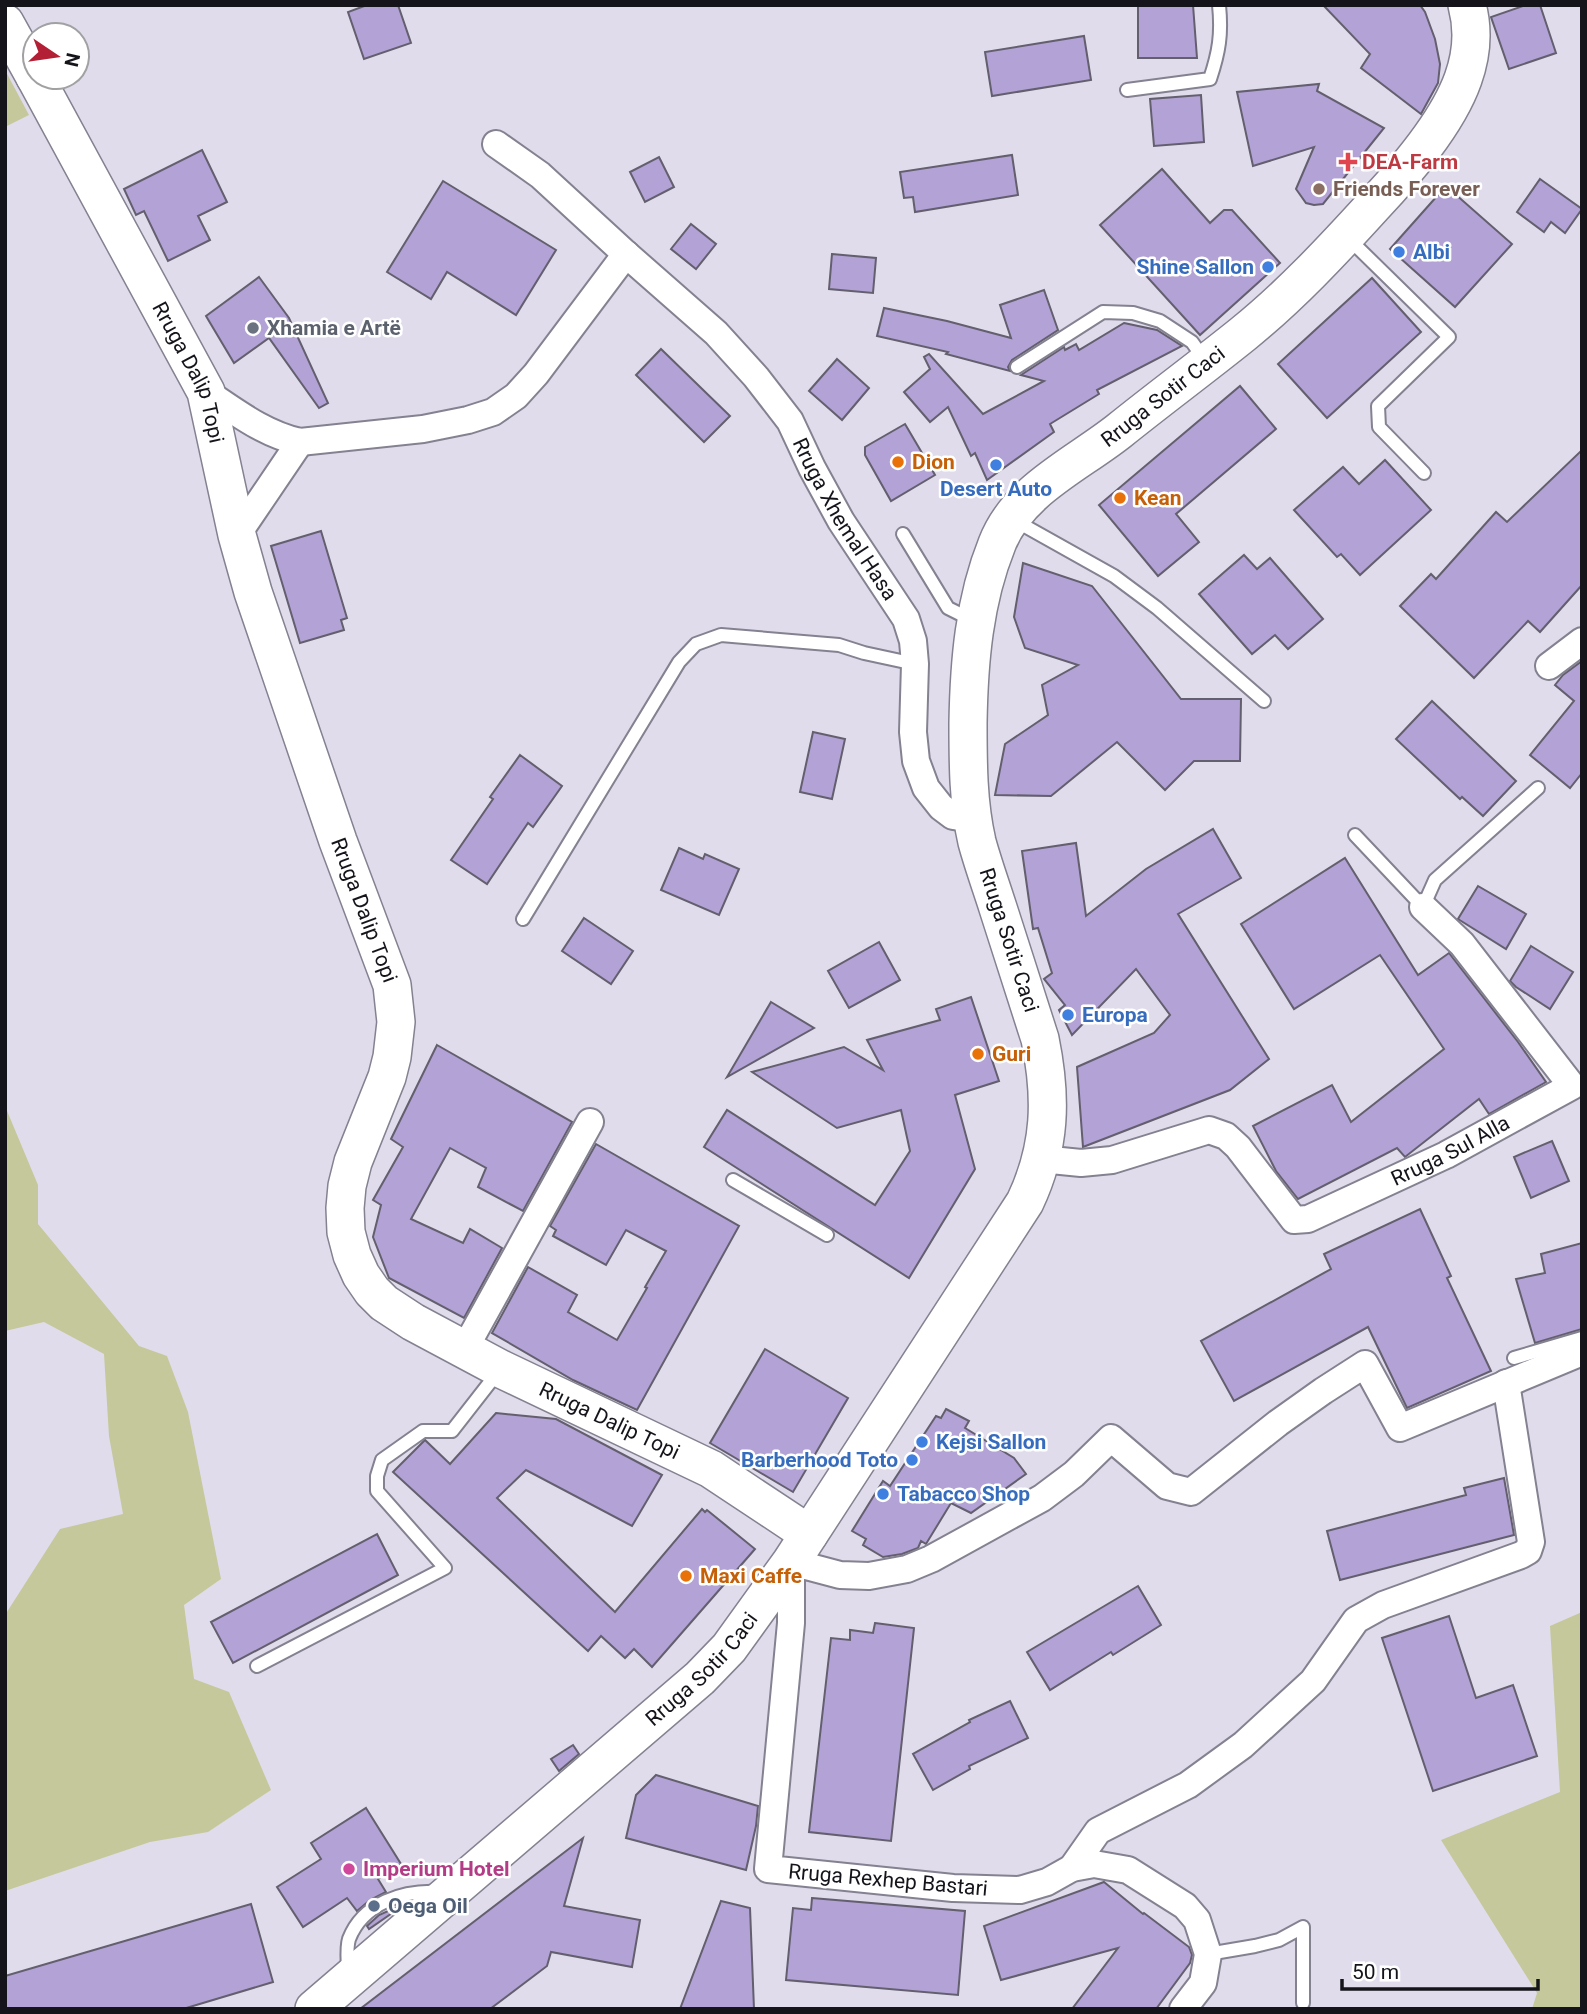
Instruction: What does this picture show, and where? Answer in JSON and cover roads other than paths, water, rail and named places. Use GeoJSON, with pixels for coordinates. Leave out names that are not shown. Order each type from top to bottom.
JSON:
{"type":"FeatureCollection","features":[{"type":"Feature","properties":{"kind":"main road","name":"Rruga Sotir Caci"},"geometry":{"type":"LineString","coordinates":[[314,2009],[700,1678],[729,1648],[800,1548],[1025,1202],[1036,1179],[1047,1129],[1048,1097],[1044,1058],[978,844],[968,761],[975,622],[988,568],[998,541],[1011,518],[1028,498],[1243,334],[1346,235],[1411,162],[1453,102],[1463,78],[1472,38],[1467,5]]}},
{"type":"Feature","properties":{"kind":"main road","name":"Rruga Dalip Topi"},"geometry":{"type":"LineString","coordinates":[[5,23],[21,52]]}},
{"type":"Feature","properties":{"kind":"main road","name":"Rruga Dalip Topi"},"geometry":{"type":"LineString","coordinates":[[43,91],[206,392],[237,535],[253,592],[338,841],[393,985],[395,1042],[389,1067],[347,1185],[345,1220],[352,1255],[361,1275],[384,1303],[413,1322],[464,1350],[710,1469],[800,1548]]}},
{"type":"Feature","properties":{"kind":"street","name":"Rruga Xhemal Hasa"},"geometry":{"type":"LineString","coordinates":[[496,144],[540,175],[716,333],[756,377],[790,421],[841,521],[906,619],[913,640],[915,664],[913,732],[916,761],[926,789],[940,807],[953,816],[973,819]]}},
{"type":"Feature","properties":{"kind":"street"},"geometry":{"type":"LineString","coordinates":[[206,392],[262,429],[300,442],[423,429],[493,412],[516,396],[536,374],[626,254]]}},
{"type":"Feature","properties":{"kind":"street"},"geometry":{"type":"LineString","coordinates":[[237,535],[300,442]]}},
{"type":"Feature","properties":{"kind":"street"},"geometry":{"type":"LineString","coordinates":[[1549,666],[1582,641]]}},
{"type":"Feature","properties":{"kind":"street","name":"Rruga Sul Alla"},"geometry":{"type":"LineString","coordinates":[[1041,1159],[1081,1163],[1112,1160],[1209,1130],[1226,1136],[1238,1147],[1294,1220],[1308,1219],[1446,1155],[1573,1086],[1462,944],[1423,907]]}},
{"type":"Feature","properties":{"kind":"street"},"geometry":{"type":"LineString","coordinates":[[464,1350],[590,1122]]}},
{"type":"Feature","properties":{"kind":"street"},"geometry":{"type":"LineString","coordinates":[[800,1548],[841,1576],[893,1573],[932,1559],[1042,1498],[1073,1474],[1111,1438],[1167,1486],[1191,1492],[1278,1423],[1366,1364],[1400,1427],[1510,1371],[1582,1352]]}},
{"type":"Feature","properties":{"kind":"street"},"geometry":{"type":"LineString","coordinates":[[1072,1868],[1098,1831],[1188,1785],[1243,1745],[1313,1681],[1356,1620],[1383,1605],[1528,1551],[1531,1542],[1510,1371]]}},
{"type":"Feature","properties":{"kind":"street","name":"Rruga Rexhep Bastari"},"geometry":{"type":"LineString","coordinates":[[800,1548],[768,1869],[953,1888],[1020,1890],[1047,1882],[1072,1868],[1094,1864],[1128,1870],[1185,1906],[1197,1920],[1208,1954]]}},
{"type":"Feature","properties":{"kind":"street"},"geometry":{"type":"LineString","coordinates":[[1183,2009],[1203,1983],[1208,1954]]}},
{"type":"Feature","properties":{"kind":"lane"},"geometry":{"type":"LineString","coordinates":[[1127,90],[1210,79],[1218,56],[1222,30],[1219,5]]}},
{"type":"Feature","properties":{"kind":"lane"},"geometry":{"type":"LineString","coordinates":[[1346,235],[1449,337],[1378,406],[1379,427],[1424,473]]}},
{"type":"Feature","properties":{"kind":"lane"},"geometry":{"type":"LineString","coordinates":[[1017,367],[1103,312],[1133,313],[1160,321],[1192,342],[1207,362]]}},
{"type":"Feature","properties":{"kind":"lane"},"geometry":{"type":"LineString","coordinates":[[1011,518],[1123,583],[1157,608],[1264,701]]}},
{"type":"Feature","properties":{"kind":"lane"},"geometry":{"type":"LineString","coordinates":[[903,534],[948,608],[975,622]]}},
{"type":"Feature","properties":{"kind":"lane"},"geometry":{"type":"LineString","coordinates":[[523,919],[679,662],[696,644],[721,635],[808,642],[839,645],[915,664]]}},
{"type":"Feature","properties":{"kind":"lane"},"geometry":{"type":"LineString","coordinates":[[1423,907],[1436,880],[1538,788]]}},
{"type":"Feature","properties":{"kind":"lane","name":"Rruga Sul Alla"},"geometry":{"type":"LineString","coordinates":[[1355,835],[1423,907]]}},
{"type":"Feature","properties":{"kind":"lane"},"geometry":{"type":"LineString","coordinates":[[733,1180],[827,1234]]}},
{"type":"Feature","properties":{"kind":"lane"},"geometry":{"type":"LineString","coordinates":[[1510,1371],[1582,1338]]}},
{"type":"Feature","properties":{"kind":"lane"},"geometry":{"type":"LineString","coordinates":[[257,1666],[445,1568],[377,1491],[377,1476],[382,1460],[423,1431],[452,1431],[501,1368]]}},
{"type":"Feature","properties":{"kind":"lane"},"geometry":{"type":"LineString","coordinates":[[1208,1954],[1279,1940],[1303,1927],[1303,2003]]}},
{"type":"Feature","properties":{"kind":"place","name":"DEA-Farm"},"geometry":{"type":"Point","coordinates":[1348,162]}},
{"type":"Feature","properties":{"kind":"place","name":"Friends Forever"},"geometry":{"type":"Point","coordinates":[1319,189]}},
{"type":"Feature","properties":{"kind":"place","name":"Albi"},"geometry":{"type":"Point","coordinates":[1399,252]}},
{"type":"Feature","properties":{"kind":"place","name":"Shine Sallon"},"geometry":{"type":"Point","coordinates":[1268,267]}},
{"type":"Feature","properties":{"kind":"place","name":"Xhamia e Artë"},"geometry":{"type":"Point","coordinates":[253,328]}},
{"type":"Feature","properties":{"kind":"place","name":"Dion"},"geometry":{"type":"Point","coordinates":[898,462]}},
{"type":"Feature","properties":{"kind":"place","name":"Desert Auto"},"geometry":{"type":"Point","coordinates":[996,465]}},
{"type":"Feature","properties":{"kind":"place","name":"Kean"},"geometry":{"type":"Point","coordinates":[1120,498]}},
{"type":"Feature","properties":{"kind":"place","name":"Europa"},"geometry":{"type":"Point","coordinates":[1068,1015]}},
{"type":"Feature","properties":{"kind":"place","name":"Guri"},"geometry":{"type":"Point","coordinates":[978,1054]}},
{"type":"Feature","properties":{"kind":"place","name":"Kejsi Sallon"},"geometry":{"type":"Point","coordinates":[922,1442]}},
{"type":"Feature","properties":{"kind":"place","name":"Barberhood Toto"},"geometry":{"type":"Point","coordinates":[912,1460]}},
{"type":"Feature","properties":{"kind":"place","name":"Tabacco Shop"},"geometry":{"type":"Point","coordinates":[883,1494]}},
{"type":"Feature","properties":{"kind":"place","name":"Maxi Caffe"},"geometry":{"type":"Point","coordinates":[686,1576]}},
{"type":"Feature","properties":{"kind":"place","name":"Imperium Hotel"},"geometry":{"type":"Point","coordinates":[349,1869]}},
{"type":"Feature","properties":{"kind":"place","name":"Oega Oil"},"geometry":{"type":"Point","coordinates":[374,1906]}}]}
